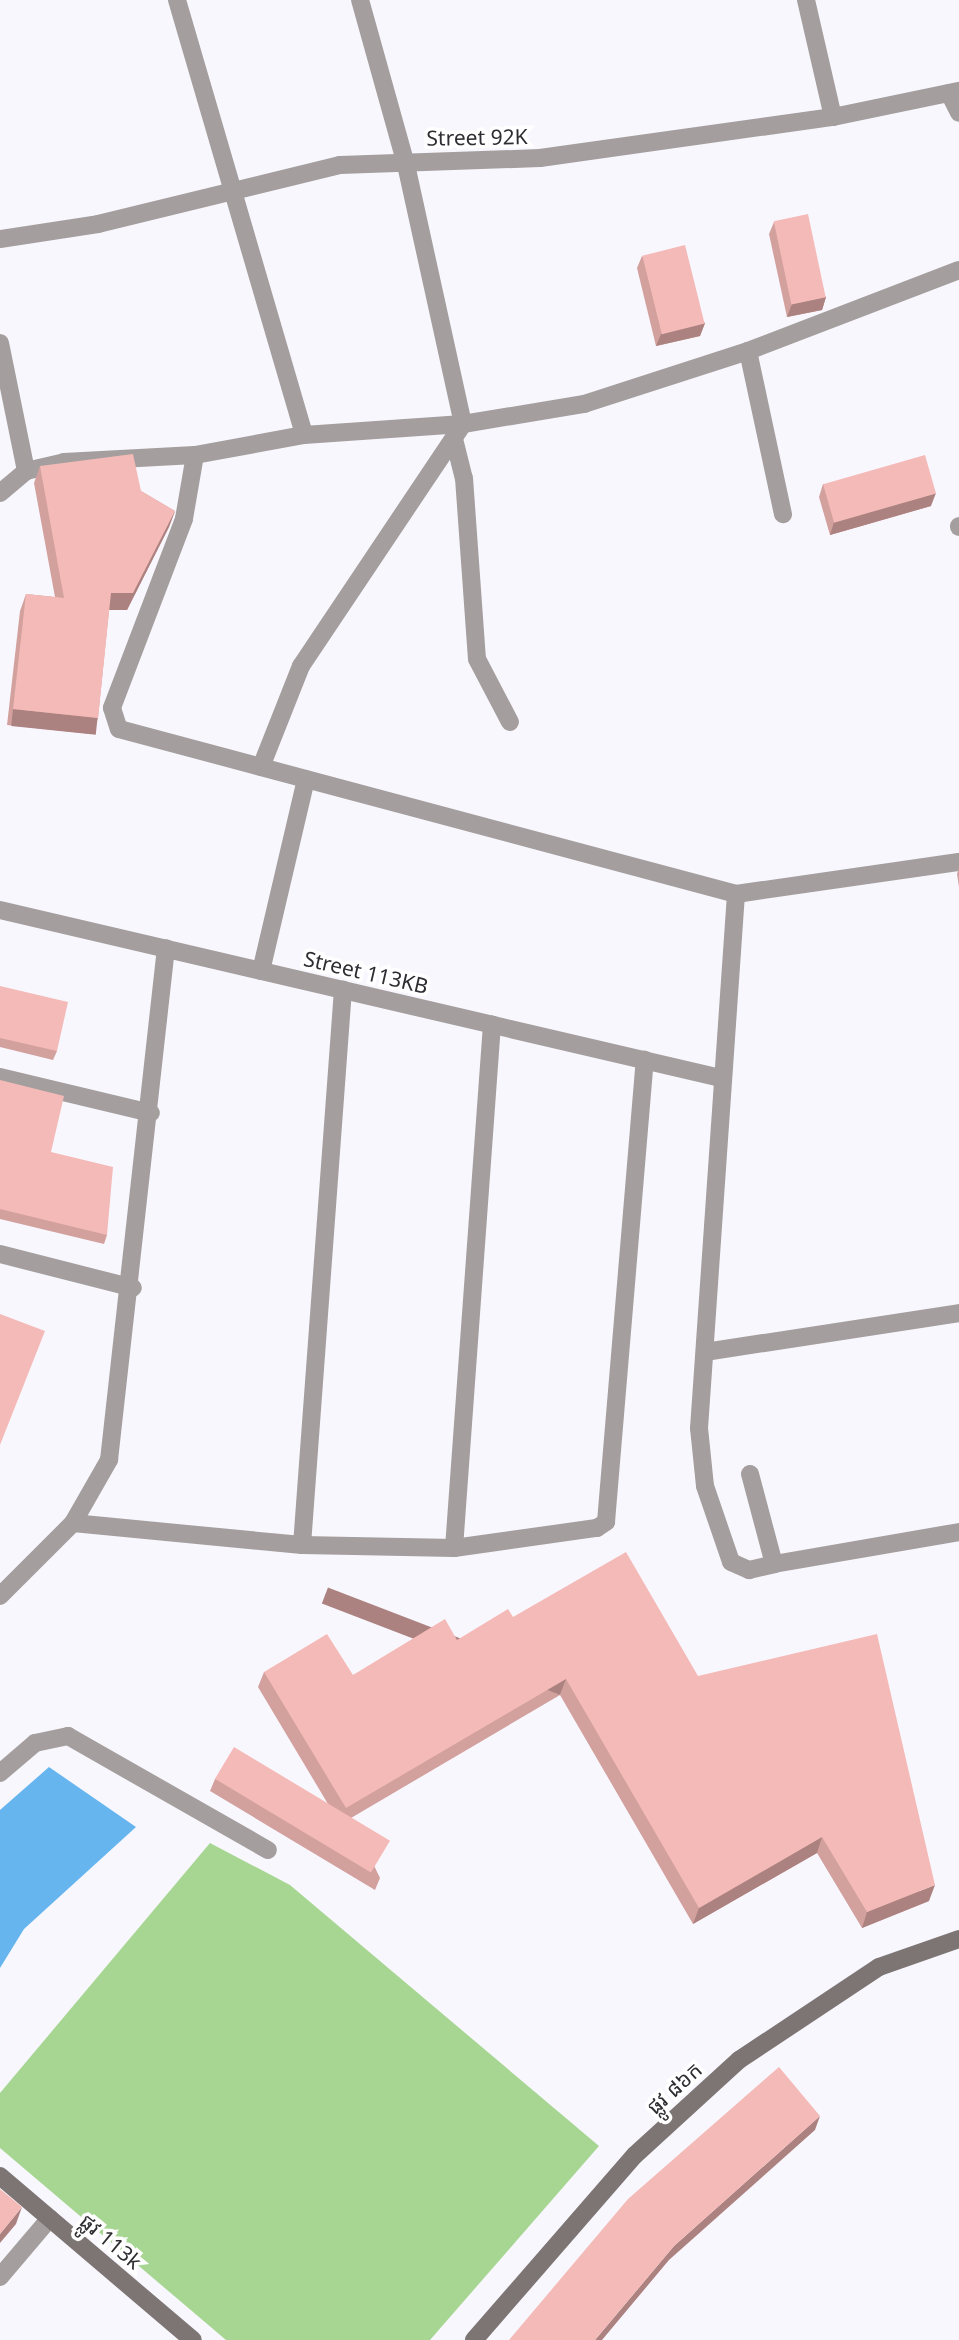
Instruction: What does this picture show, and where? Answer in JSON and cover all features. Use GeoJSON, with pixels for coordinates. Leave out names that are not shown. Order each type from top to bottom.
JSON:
{"type":"FeatureCollection","features":[{"type":"Feature","properties":{"kind":"street"},"geometry":{"type":"LineString","coordinates":[[177,0],[229,189],[304,435]]}},
{"type":"Feature","properties":{"kind":"street"},"geometry":{"type":"LineString","coordinates":[[261,767],[301,666],[388,530],[455,443],[463,424],[405,161],[360,0]]}},
{"type":"Feature","properties":{"kind":"street"},"geometry":{"type":"LineString","coordinates":[[806,0],[833,117]]}},
{"type":"Feature","properties":{"kind":"street"},"geometry":{"type":"LineString","coordinates":[[954,92],[959,113]]}},
{"type":"Feature","properties":{"kind":"street","name":"Street 92K"},"geometry":{"type":"LineString","coordinates":[[0,239],[98,225],[229,189],[340,165],[540,158],[833,117],[954,92]]}},
{"type":"Feature","properties":{"kind":"street"},"geometry":{"type":"LineString","coordinates":[[0,493],[26,471],[64,462],[195,455],[304,435],[463,424],[584,404],[748,351],[959,270]]}},
{"type":"Feature","properties":{"kind":"street"},"geometry":{"type":"LineString","coordinates":[[0,343],[26,471]]}},
{"type":"Feature","properties":{"kind":"street"},"geometry":{"type":"LineString","coordinates":[[748,351],[783,514]]}},
{"type":"Feature","properties":{"kind":"street"},"geometry":{"type":"LineString","coordinates":[[455,443],[464,478],[477,659],[510,722]]}},
{"type":"Feature","properties":{"kind":"street"},"geometry":{"type":"LineString","coordinates":[[195,455],[184,519],[112,708],[114,723],[261,767],[736,894],[959,862]]}},
{"type":"Feature","properties":{"kind":"street"},"geometry":{"type":"LineString","coordinates":[[261,971],[306,779]]}},
{"type":"Feature","properties":{"kind":"street"},"geometry":{"type":"LineString","coordinates":[[736,894],[721,1078],[699,1428],[705,1486],[723,1543],[731,1562],[749,1570],[959,1532]]}},
{"type":"Feature","properties":{"kind":"street","name":"Street 113KB"},"geometry":{"type":"LineString","coordinates":[[0,910],[721,1078]]}},
{"type":"Feature","properties":{"kind":"street"},"geometry":{"type":"LineString","coordinates":[[0,1596],[73,1523],[109,1460],[133,1288],[166,948]]}},
{"type":"Feature","properties":{"kind":"street"},"geometry":{"type":"LineString","coordinates":[[302,1545],[343,990]]}},
{"type":"Feature","properties":{"kind":"street"},"geometry":{"type":"LineString","coordinates":[[454,1548],[492,1024]]}},
{"type":"Feature","properties":{"kind":"street"},"geometry":{"type":"LineString","coordinates":[[73,1523],[302,1545],[454,1548],[597,1528],[611,1512],[645,1060]]}},
{"type":"Feature","properties":{"kind":"street"},"geometry":{"type":"LineString","coordinates":[[0,1077],[151,1113]]}},
{"type":"Feature","properties":{"kind":"street"},"geometry":{"type":"LineString","coordinates":[[0,1254],[133,1288]]}},
{"type":"Feature","properties":{"kind":"street"},"geometry":{"type":"LineString","coordinates":[[705,1352],[959,1313]]}},
{"type":"Feature","properties":{"kind":"street"},"geometry":{"type":"LineString","coordinates":[[750,1474],[774,1564]]}},
{"type":"Feature","properties":{"kind":"street"},"geometry":{"type":"LineString","coordinates":[[0,1773],[35,1743],[68,1736],[268,1850]]}},
{"type":"Feature","properties":{"kind":"street","name":"ផ្លូវ ៨៦ក"},"geometry":{"type":"LineString","coordinates":[[474,2340],[635,2155],[739,2060],[879,1966],[959,1938]]}},
{"type":"Feature","properties":{"kind":"street","name":"ផ្លូវ 113k"},"geometry":{"type":"LineString","coordinates":[[0,2176],[193,2340]]}},
{"type":"Feature","properties":{"kind":"street"},"geometry":{"type":"LineString","coordinates":[[0,2277],[50,2218]]}},
{"type":"Feature","properties":{"kind":"green space"},"geometry":{"type":"Polygon","coordinates":[[[210,1843],[290,1885],[599,2146],[430,2340],[226,2340],[0,2148],[0,2093],[210,1843]]]}},
{"type":"Feature","properties":{"kind":"water"},"geometry":{"type":"Polygon","coordinates":[[[49,1767],[136,1827],[24,1929],[0,1968],[0,1810],[49,1767]]]}},
{"type":"Feature","properties":{"kind":"building"},"geometry":{"type":"Polygon","coordinates":[[[808,214],[826,297],[791,304],[774,221],[808,214]]]}},
{"type":"Feature","properties":{"kind":"building"},"geometry":{"type":"Polygon","coordinates":[[[685,245],[705,324],[662,334],[642,256],[685,245]]]}},
{"type":"Feature","properties":{"kind":"building"},"geometry":{"type":"Polygon","coordinates":[[[133,454],[141,491],[175,511],[133,593],[111,593],[98,718],[13,709],[26,594],[64,598],[40,466],[133,454]]]}},
{"type":"Feature","properties":{"kind":"building"},"geometry":{"type":"Polygon","coordinates":[[[925,455],[936,493],[834,523],[823,484],[925,455]]]}},
{"type":"Feature","properties":{"kind":"building"},"geometry":{"type":"Polygon","coordinates":[[[0,986],[68,1002],[57,1051],[0,1038],[0,986]]]}},
{"type":"Feature","properties":{"kind":"building"},"geometry":{"type":"Polygon","coordinates":[[[0,1080],[64,1096],[51,1152],[113,1167],[107,1235],[0,1209],[0,1080]]]}},
{"type":"Feature","properties":{"kind":"building"},"geometry":{"type":"Polygon","coordinates":[[[0,1314],[45,1331],[0,1445],[0,1314]]]}},
{"type":"Feature","properties":{"kind":"building"},"geometry":{"type":"Polygon","coordinates":[[[626,1552],[698,1676],[877,1634],[935,1885],[867,1912],[822,1837],[699,1908],[566,1679],[346,1808],[264,1672],[327,1634],[353,1675],[445,1619],[457,1640],[508,1609],[513,1617],[626,1552]]]}},
{"type":"Feature","properties":{"kind":"building"},"geometry":{"type":"Polygon","coordinates":[[[234,1747],[390,1841],[371,1872],[215,1779],[234,1747]]]}},
{"type":"Feature","properties":{"kind":"building"},"geometry":{"type":"Polygon","coordinates":[[[779,2067],[820,2116],[674,2246],[595,2340],[509,2340],[628,2199],[779,2067]]]}},
{"type":"Feature","properties":{"kind":"building"},"geometry":{"type":"Polygon","coordinates":[[[0,2189],[22,2207],[0,2234],[0,2189]]]}}]}
